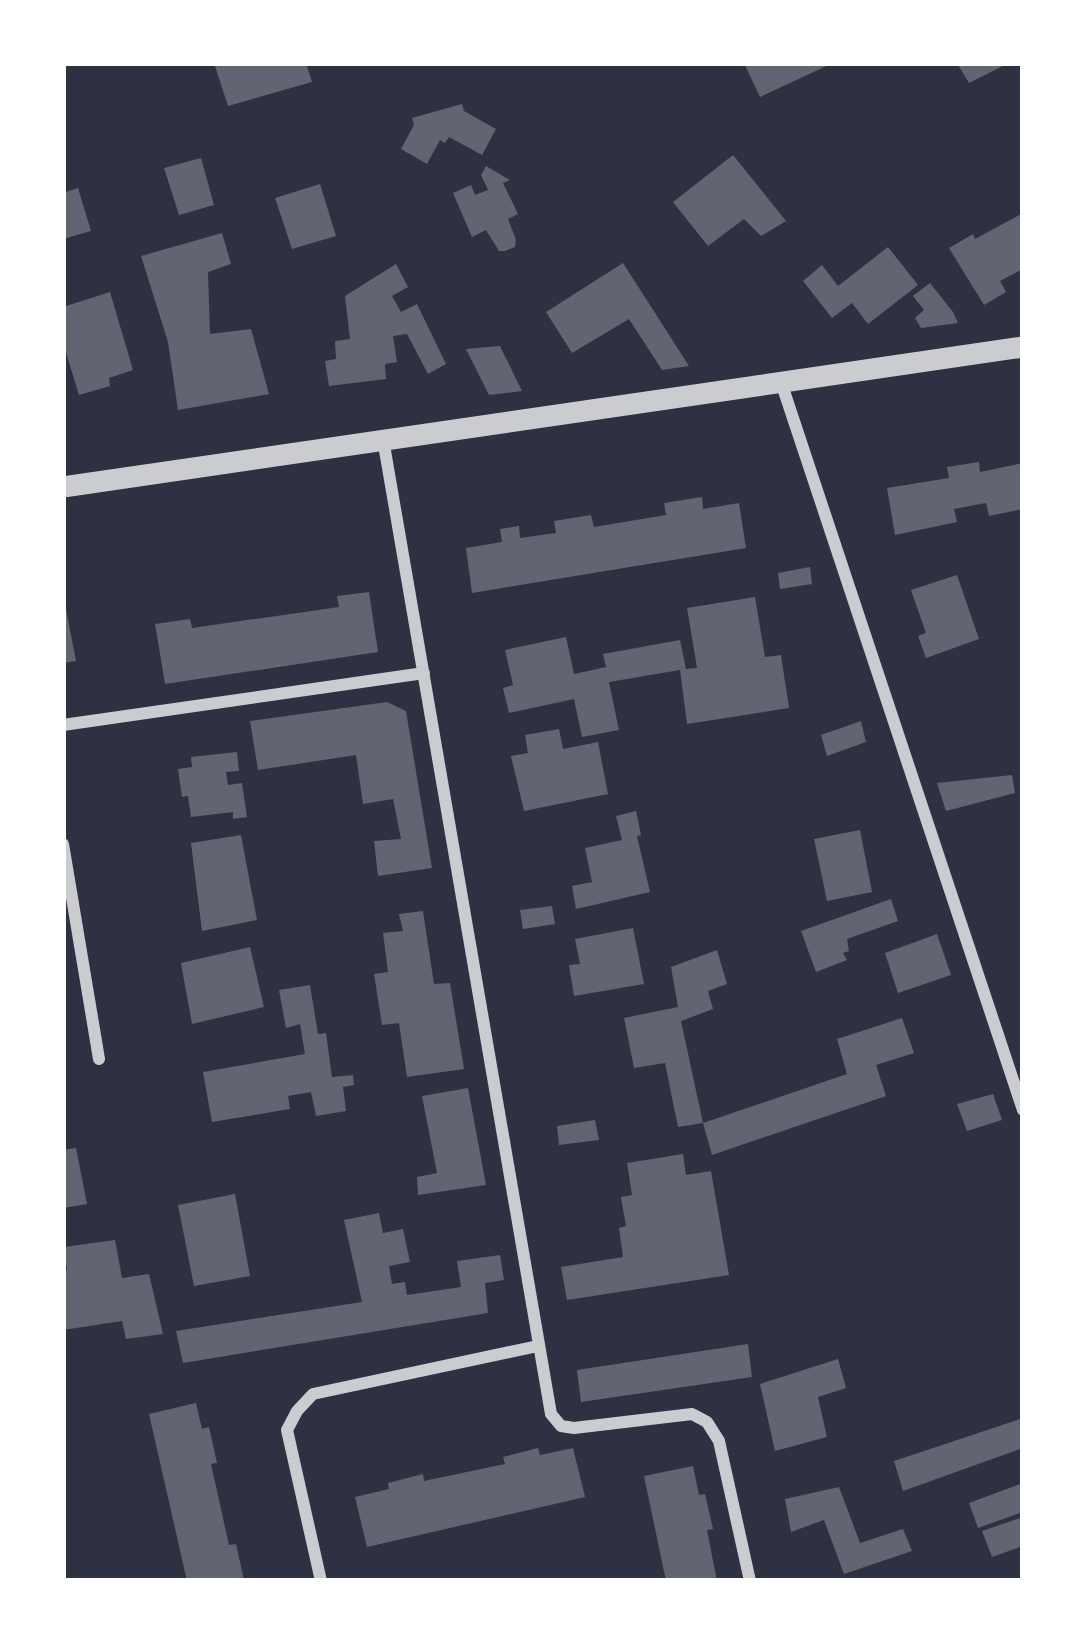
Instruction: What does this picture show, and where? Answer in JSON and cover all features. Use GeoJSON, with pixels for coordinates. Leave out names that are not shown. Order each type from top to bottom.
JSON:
{"type":"FeatureCollection","features":[{"type":"Feature","properties":{"kind":"street"},"geometry":{"type":"LineString","coordinates":[[63,487],[1023,347]]}},
{"type":"Feature","properties":{"kind":"street"},"geometry":{"type":"LineString","coordinates":[[781,382],[1023,1110]]}},
{"type":"Feature","properties":{"kind":"street"},"geometry":{"type":"LineString","coordinates":[[382,439],[550,1414],[561,1426],[574,1428],[692,1414],[707,1422],[719,1441],[750,1581]]}},
{"type":"Feature","properties":{"kind":"street"},"geometry":{"type":"LineString","coordinates":[[63,725],[424,673]]}},
{"type":"Feature","properties":{"kind":"street"},"geometry":{"type":"LineString","coordinates":[[63,844],[99,1059]]}},
{"type":"Feature","properties":{"kind":"street"},"geometry":{"type":"LineString","coordinates":[[321,1581],[287,1430],[297,1411],[313,1394],[538,1346]]}},
{"type":"Feature","properties":{"kind":"building"},"geometry":{"type":"Polygon","coordinates":[[[214,63],[306,63],[312,82],[228,106],[214,63]]]}},
{"type":"Feature","properties":{"kind":"building"},"geometry":{"type":"Polygon","coordinates":[[[744,63],[833,63],[760,97],[744,63]]]}},
{"type":"Feature","properties":{"kind":"building"},"geometry":{"type":"Polygon","coordinates":[[[957,63],[1009,63],[969,83],[957,63]]]}},
{"type":"Feature","properties":{"kind":"building"},"geometry":{"type":"Polygon","coordinates":[[[462,104],[464,111],[496,129],[482,155],[449,137],[445,143],[440,140],[427,164],[401,149],[414,125],[412,118],[462,104]]]}},
{"type":"Feature","properties":{"kind":"building"},"geometry":{"type":"Polygon","coordinates":[[[733,155],[786,221],[761,236],[744,219],[708,246],[673,202],[733,155]]]}},
{"type":"Feature","properties":{"kind":"building"},"geometry":{"type":"Polygon","coordinates":[[[201,158],[214,205],[179,215],[164,168],[201,158]]]}},
{"type":"Feature","properties":{"kind":"building"},"geometry":{"type":"Polygon","coordinates":[[[486,166],[510,180],[503,183],[518,214],[508,219],[515,247],[505,251],[499,251],[486,230],[472,237],[453,193],[471,185],[475,195],[488,190],[481,175],[486,166]]]}},
{"type":"Feature","properties":{"kind":"building"},"geometry":{"type":"Polygon","coordinates":[[[320,184],[336,236],[292,249],[275,198],[320,184]]]}},
{"type":"Feature","properties":{"kind":"building"},"geometry":{"type":"Polygon","coordinates":[[[78,188],[91,231],[63,239],[63,193],[78,188]]]}},
{"type":"Feature","properties":{"kind":"building"},"geometry":{"type":"Polygon","coordinates":[[[1023,213],[1023,269],[1000,281],[1006,292],[984,305],[949,248],[1023,213]]]}},
{"type":"Feature","properties":{"kind":"building"},"geometry":{"type":"Polygon","coordinates":[[[222,233],[231,264],[208,272],[210,334],[251,329],[269,394],[178,410],[168,342],[141,256],[222,233]]]}},
{"type":"Feature","properties":{"kind":"building"},"geometry":{"type":"Polygon","coordinates":[[[888,247],[918,285],[868,324],[852,303],[832,318],[803,281],[822,265],[838,286],[888,247]]]}},
{"type":"Feature","properties":{"kind":"building"},"geometry":{"type":"Polygon","coordinates":[[[623,263],[689,366],[662,370],[629,319],[572,353],[546,312],[623,263]]]}},
{"type":"Feature","properties":{"kind":"building"},"geometry":{"type":"Polygon","coordinates":[[[396,264],[408,287],[392,296],[401,312],[417,304],[446,364],[428,374],[407,334],[393,336],[397,362],[385,364],[386,379],[329,386],[325,361],[336,359],[335,341],[350,339],[345,296],[396,264]]]}},
{"type":"Feature","properties":{"kind":"building"},"geometry":{"type":"Polygon","coordinates":[[[930,283],[958,323],[921,328],[915,318],[924,310],[913,296],[930,283]]]}},
{"type":"Feature","properties":{"kind":"building"},"geometry":{"type":"Polygon","coordinates":[[[110,292],[133,370],[109,378],[110,386],[79,395],[63,343],[63,307],[110,292]]]}},
{"type":"Feature","properties":{"kind":"building"},"geometry":{"type":"Polygon","coordinates":[[[500,346],[522,391],[489,395],[466,349],[500,346]]]}},
{"type":"Feature","properties":{"kind":"building"},"geometry":{"type":"Polygon","coordinates":[[[979,462],[980,472],[1023,463],[1023,509],[989,516],[986,503],[954,509],[957,522],[895,535],[887,488],[949,478],[947,467],[979,462]]]}},
{"type":"Feature","properties":{"kind":"building"},"geometry":{"type":"Polygon","coordinates":[[[702,497],[703,509],[739,503],[746,548],[472,593],[466,548],[502,542],[500,529],[519,526],[520,538],[556,533],[554,521],[591,515],[594,527],[666,515],[664,503],[702,497]]]}},
{"type":"Feature","properties":{"kind":"building"},"geometry":{"type":"Polygon","coordinates":[[[810,567],[812,584],[780,589],[778,573],[810,567]]]}},
{"type":"Feature","properties":{"kind":"building"},"geometry":{"type":"Polygon","coordinates":[[[957,575],[979,639],[926,658],[918,636],[926,633],[911,590],[957,575]]]}},
{"type":"Feature","properties":{"kind":"building"},"geometry":{"type":"Polygon","coordinates":[[[369,592],[378,652],[165,684],[155,624],[190,619],[192,628],[339,607],[337,596],[369,592]]]}},
{"type":"Feature","properties":{"kind":"building"},"geometry":{"type":"Polygon","coordinates":[[[63,593],[76,661],[63,663],[63,593]]]}},
{"type":"Feature","properties":{"kind":"building"},"geometry":{"type":"Polygon","coordinates":[[[755,597],[765,657],[781,655],[789,708],[687,724],[680,670],[609,682],[619,730],[582,737],[574,699],[509,713],[503,688],[513,685],[505,650],[566,637],[574,674],[606,667],[603,654],[680,640],[686,669],[697,668],[687,608],[755,597]]]}},
{"type":"Feature","properties":{"kind":"building"},"geometry":{"type":"Polygon","coordinates":[[[387,702],[406,711],[432,868],[378,876],[374,841],[401,839],[393,799],[363,804],[356,755],[258,770],[250,721],[387,702]]]}},
{"type":"Feature","properties":{"kind":"building"},"geometry":{"type":"Polygon","coordinates":[[[861,721],[866,742],[827,756],[821,735],[861,721]]]}},
{"type":"Feature","properties":{"kind":"building"},"geometry":{"type":"Polygon","coordinates":[[[559,729],[563,749],[598,742],[608,794],[524,811],[511,756],[528,753],[525,735],[559,729]]]}},
{"type":"Feature","properties":{"kind":"building"},"geometry":{"type":"Polygon","coordinates":[[[237,752],[239,771],[226,772],[228,785],[242,783],[247,817],[233,819],[233,812],[191,817],[178,769],[192,767],[191,757],[237,752]]]}},
{"type":"Feature","properties":{"kind":"building"},"geometry":{"type":"Polygon","coordinates":[[[1012,775],[1015,793],[946,811],[937,783],[1012,775]]]}},
{"type":"Feature","properties":{"kind":"building"},"geometry":{"type":"Polygon","coordinates":[[[636,811],[650,892],[576,909],[572,886],[592,882],[585,848],[622,840],[616,816],[636,811]]]}},
{"type":"Feature","properties":{"kind":"building"},"geometry":{"type":"Polygon","coordinates":[[[860,830],[872,892],[827,901],[814,839],[860,830]]]}},
{"type":"Feature","properties":{"kind":"building"},"geometry":{"type":"Polygon","coordinates":[[[241,835],[257,920],[202,931],[191,843],[241,835]]]}},
{"type":"Feature","properties":{"kind":"building"},"geometry":{"type":"Polygon","coordinates":[[[891,899],[898,921],[847,939],[849,951],[843,953],[847,960],[816,972],[801,931],[891,899]]]}},
{"type":"Feature","properties":{"kind":"building"},"geometry":{"type":"Polygon","coordinates":[[[552,906],[555,924],[523,929],[520,910],[552,906]]]}},
{"type":"Feature","properties":{"kind":"building"},"geometry":{"type":"Polygon","coordinates":[[[423,911],[434,984],[450,983],[464,1069],[407,1077],[399,1023],[382,1025],[374,974],[388,972],[383,933],[403,931],[399,914],[423,911]]]}},
{"type":"Feature","properties":{"kind":"building"},"geometry":{"type":"Polygon","coordinates":[[[633,928],[644,984],[574,996],[569,965],[580,964],[575,939],[633,928]]]}},
{"type":"Feature","properties":{"kind":"building"},"geometry":{"type":"Polygon","coordinates":[[[937,934],[951,975],[898,993],[885,953],[937,934]]]}},
{"type":"Feature","properties":{"kind":"building"},"geometry":{"type":"Polygon","coordinates":[[[250,947],[264,1007],[192,1024],[181,963],[250,947]]]}},
{"type":"Feature","properties":{"kind":"building"},"geometry":{"type":"Polygon","coordinates":[[[717,950],[727,984],[708,991],[713,1009],[681,1021],[703,1123],[678,1127],[665,1063],[634,1068],[624,1018],[678,1007],[671,967],[717,950]]]}},
{"type":"Feature","properties":{"kind":"building"},"geometry":{"type":"Polygon","coordinates":[[[310,985],[318,1034],[326,1033],[332,1077],[353,1075],[354,1085],[343,1087],[346,1111],[316,1116],[311,1092],[288,1096],[290,1109],[212,1122],[203,1072],[305,1054],[300,1024],[286,1028],[279,990],[310,985]]]}},
{"type":"Feature","properties":{"kind":"building"},"geometry":{"type":"Polygon","coordinates":[[[902,1018],[914,1053],[876,1065],[886,1096],[712,1155],[703,1123],[847,1074],[837,1039],[902,1018]]]}},
{"type":"Feature","properties":{"kind":"building"},"geometry":{"type":"Polygon","coordinates":[[[468,1088],[486,1185],[418,1195],[417,1177],[437,1173],[422,1096],[468,1088]]]}},
{"type":"Feature","properties":{"kind":"building"},"geometry":{"type":"Polygon","coordinates":[[[993,1094],[1002,1120],[967,1131],[957,1104],[993,1094]]]}},
{"type":"Feature","properties":{"kind":"building"},"geometry":{"type":"Polygon","coordinates":[[[595,1120],[599,1140],[559,1145],[557,1126],[595,1120]]]}},
{"type":"Feature","properties":{"kind":"building"},"geometry":{"type":"Polygon","coordinates":[[[76,1148],[87,1204],[63,1208],[63,1150],[76,1148]]]}},
{"type":"Feature","properties":{"kind":"building"},"geometry":{"type":"Polygon","coordinates":[[[683,1154],[686,1175],[711,1171],[729,1275],[567,1300],[561,1267],[623,1257],[619,1228],[626,1226],[621,1197],[632,1195],[627,1163],[683,1154]]]}},
{"type":"Feature","properties":{"kind":"building"},"geometry":{"type":"Polygon","coordinates":[[[235,1194],[250,1276],[194,1286],[178,1205],[235,1194]]]}},
{"type":"Feature","properties":{"kind":"building"},"geometry":{"type":"Polygon","coordinates":[[[379,1213],[383,1233],[403,1229],[410,1262],[389,1266],[392,1284],[405,1282],[407,1295],[461,1287],[457,1261],[500,1255],[504,1280],[485,1283],[488,1313],[183,1363],[176,1331],[362,1302],[344,1220],[379,1213]]]}},
{"type":"Feature","properties":{"kind":"building"},"geometry":{"type":"Polygon","coordinates":[[[115,1240],[122,1278],[149,1274],[163,1334],[126,1339],[122,1321],[63,1330],[64,1247],[115,1240]]]}},
{"type":"Feature","properties":{"kind":"building"},"geometry":{"type":"Polygon","coordinates":[[[748,1344],[752,1377],[581,1402],[577,1370],[748,1344]]]}},
{"type":"Feature","properties":{"kind":"building"},"geometry":{"type":"Polygon","coordinates":[[[838,1359],[846,1388],[818,1397],[827,1437],[775,1451],[760,1384],[838,1359]]]}},
{"type":"Feature","properties":{"kind":"building"},"geometry":{"type":"Polygon","coordinates":[[[196,1403],[202,1429],[209,1427],[217,1463],[211,1464],[229,1545],[236,1544],[244,1580],[187,1581],[149,1414],[196,1403]]]}},
{"type":"Feature","properties":{"kind":"building"},"geometry":{"type":"Polygon","coordinates":[[[1023,1418],[1023,1448],[903,1491],[894,1461],[1023,1418]]]}},
{"type":"Feature","properties":{"kind":"building"},"geometry":{"type":"Polygon","coordinates":[[[538,1448],[540,1455],[573,1448],[585,1497],[367,1547],[355,1497],[423,1474],[424,1481],[505,1464],[503,1457],[538,1448]]]}},
{"type":"Feature","properties":{"kind":"building"},"geometry":{"type":"Polygon","coordinates":[[[693,1466],[713,1529],[707,1530],[717,1581],[666,1581],[644,1476],[693,1466]]]}},
{"type":"Feature","properties":{"kind":"building"},"geometry":{"type":"Polygon","coordinates":[[[1023,1483],[1023,1512],[978,1528],[969,1503],[1023,1483]]]}},
{"type":"Feature","properties":{"kind":"building"},"geometry":{"type":"Polygon","coordinates":[[[839,1487],[860,1543],[903,1529],[912,1551],[844,1574],[824,1520],[791,1532],[785,1499],[839,1487]]]}},
{"type":"Feature","properties":{"kind":"building"},"geometry":{"type":"Polygon","coordinates":[[[1023,1517],[1023,1546],[992,1557],[982,1531],[1023,1517]]]}}]}
